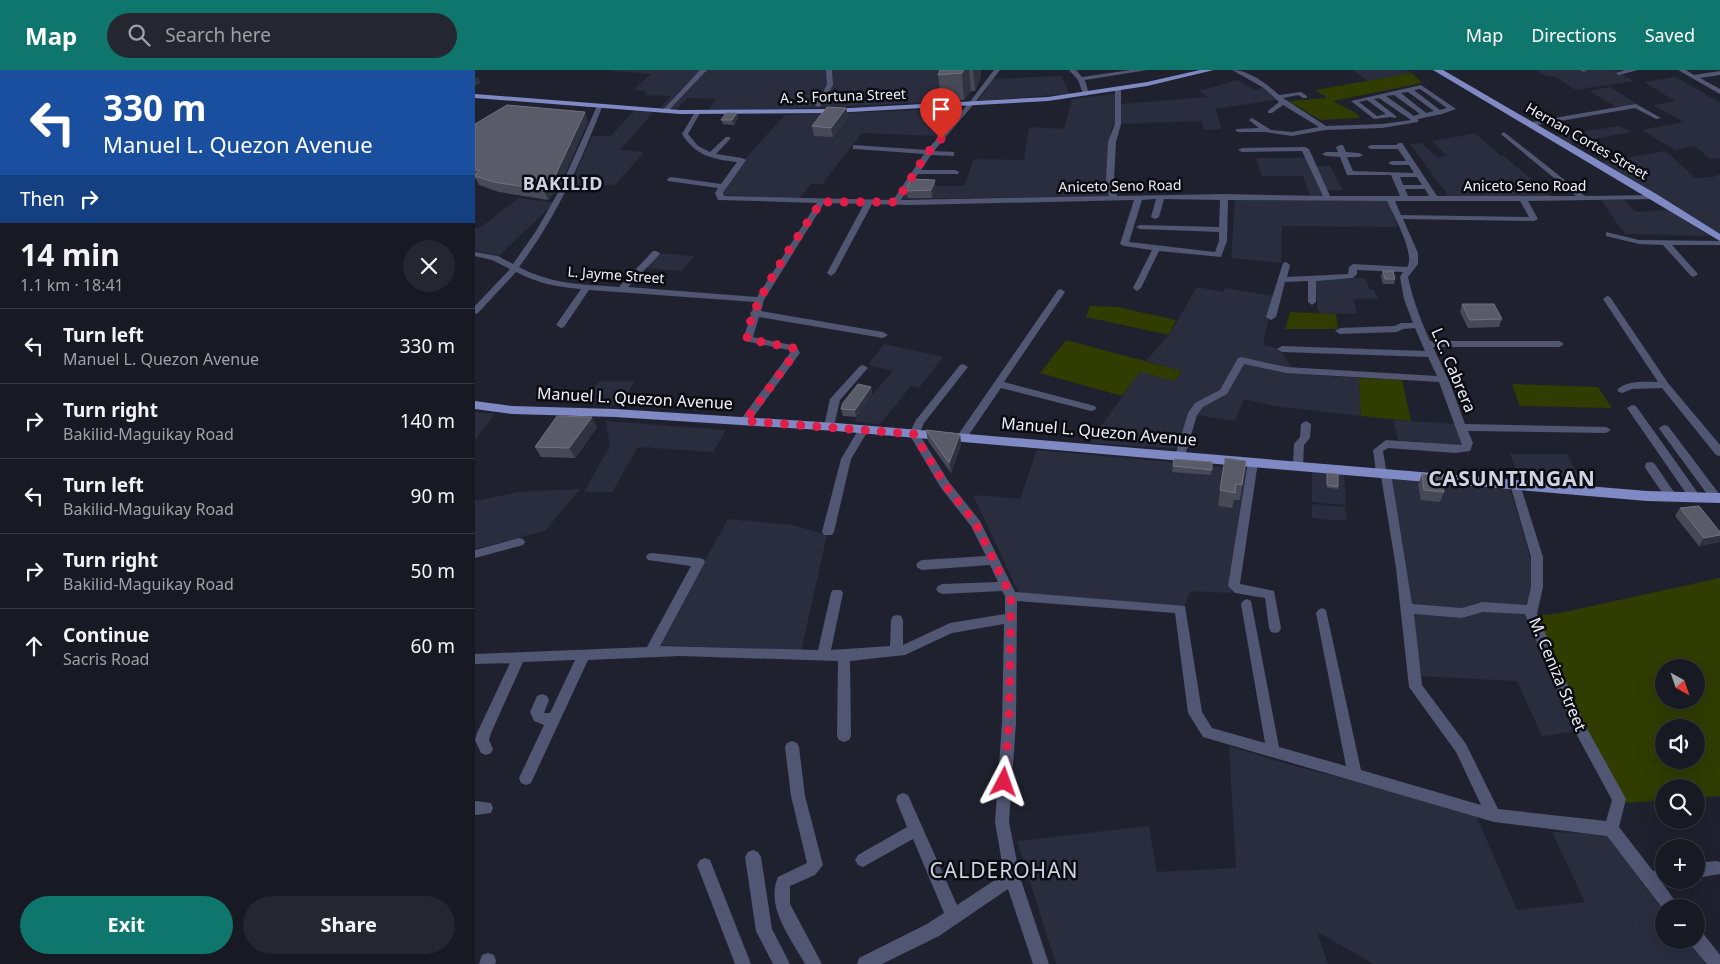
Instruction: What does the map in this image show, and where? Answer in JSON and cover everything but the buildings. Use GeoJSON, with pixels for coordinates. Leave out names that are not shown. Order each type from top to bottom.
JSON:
{"type":"FeatureCollection","features":[{"type":"Feature","properties":{"kind":"main road","name":"A. S. Fortuna Street"},"geometry":{"type":"LineString","coordinates":[[475,96],[599,108],[776,113],[971,104],[1086,94],[1210,70]]}},
{"type":"Feature","properties":{"kind":"main road","name":"Hernan Cortes Street"},"geometry":{"type":"LineString","coordinates":[[1437,70],[1655,197],[1720,238]]}},
{"type":"Feature","properties":{"kind":"main road","name":"Manuel L. Quezon Avenue"},"geometry":{"type":"LineString","coordinates":[[475,405],[512,410],[615,413],[829,426],[1672,498],[1719,499]]}},
{"type":"Feature","properties":{"kind":"street"},"geometry":{"type":"LineString","coordinates":[[665,111],[704,70]]}},
{"type":"Feature","properties":{"kind":"street"},"geometry":{"type":"LineString","coordinates":[[818,105],[830,85],[829,70]]}},
{"type":"Feature","properties":{"kind":"street"},"geometry":{"type":"LineString","coordinates":[[896,202],[927,153],[971,104],[997,70]]}},
{"type":"Feature","properties":{"kind":"street"},"geometry":{"type":"LineString","coordinates":[[1072,70],[1081,80],[1086,94]]}},
{"type":"Feature","properties":{"kind":"street"},"geometry":{"type":"LineString","coordinates":[[1081,80],[1144,70]]}},
{"type":"Feature","properties":{"kind":"street"},"geometry":{"type":"LineString","coordinates":[[1235,70],[1325,128]]}},
{"type":"Feature","properties":{"kind":"street"},"geometry":{"type":"LineString","coordinates":[[1627,77],[1619,73],[1635,70]]}},
{"type":"Feature","properties":{"kind":"street"},"geometry":{"type":"LineString","coordinates":[[1681,70],[1720,92]]}},
{"type":"Feature","properties":{"kind":"street"},"geometry":{"type":"LineString","coordinates":[[1693,77],[1720,74]]}},
{"type":"Feature","properties":{"kind":"street"},"geometry":{"type":"LineString","coordinates":[[1391,115],[1376,118],[1354,101],[1421,86],[1453,108],[1452,111],[1413,118]]}},
{"type":"Feature","properties":{"kind":"street"},"geometry":{"type":"LineString","coordinates":[[1113,197],[1110,179],[1111,142],[1118,124],[1118,89]]}},
{"type":"Feature","properties":{"kind":"street"},"geometry":{"type":"LineString","coordinates":[[1408,89],[1440,113]]}},
{"type":"Feature","properties":{"kind":"street"},"geometry":{"type":"LineString","coordinates":[[1395,92],[1426,116]]}},
{"type":"Feature","properties":{"kind":"street"},"geometry":{"type":"LineString","coordinates":[[1270,112],[1282,99],[1300,94],[1305,97]]}},
{"type":"Feature","properties":{"kind":"street"},"geometry":{"type":"LineString","coordinates":[[1238,130],[1266,130],[1292,134],[1325,128],[1416,121],[1380,95]]}},
{"type":"Feature","properties":{"kind":"street"},"geometry":{"type":"LineString","coordinates":[[1368,98],[1402,123]]}},
{"type":"Feature","properties":{"kind":"street"},"geometry":{"type":"LineString","coordinates":[[1531,124],[1636,106],[1658,118]]}},
{"type":"Feature","properties":{"kind":"street"},"geometry":{"type":"LineString","coordinates":[[475,311],[515,269],[561,197],[599,108]]}},
{"type":"Feature","properties":{"kind":"street"},"geometry":{"type":"LineString","coordinates":[[671,179],[724,187],[742,160],[711,156],[693,145],[685,136],[697,112]]}},
{"type":"Feature","properties":{"kind":"street"},"geometry":{"type":"LineString","coordinates":[[1252,120],[1266,130]]}},
{"type":"Feature","properties":{"kind":"street"},"geometry":{"type":"LineString","coordinates":[[1504,134],[1583,198]]}},
{"type":"Feature","properties":{"kind":"street"},"geometry":{"type":"LineString","coordinates":[[711,156],[728,138]]}},
{"type":"Feature","properties":{"kind":"street"},"geometry":{"type":"LineString","coordinates":[[856,146],[951,154]]}},
{"type":"Feature","properties":{"kind":"street"},"geometry":{"type":"LineString","coordinates":[[1371,146],[1400,146],[1434,197]]}},
{"type":"Feature","properties":{"kind":"street"},"geometry":{"type":"LineString","coordinates":[[1242,150],[1305,149],[1328,199]]}},
{"type":"Feature","properties":{"kind":"street"},"geometry":{"type":"LineString","coordinates":[[1342,151],[1350,173],[1394,173],[1403,194],[1428,187]]}},
{"type":"Feature","properties":{"kind":"street"},"geometry":{"type":"LineString","coordinates":[[1326,154],[1342,151],[1359,155]]}},
{"type":"Feature","properties":{"kind":"street"},"geometry":{"type":"LineString","coordinates":[[1393,163],[1411,163]]}},
{"type":"Feature","properties":{"kind":"street"},"geometry":{"type":"LineString","coordinates":[[915,172],[955,172]]}},
{"type":"Feature","properties":{"kind":"street"},"geometry":{"type":"LineString","coordinates":[[1397,174],[1419,175]]}},
{"type":"Feature","properties":{"kind":"street","name":"Aniceto Seno Road"},"geometry":{"type":"LineString","coordinates":[[724,187],[719,193],[721,198],[821,202],[1224,196],[1391,199],[1403,194],[1523,200],[1655,197]]}},
{"type":"Feature","properties":{"kind":"street"},"geometry":{"type":"LineString","coordinates":[[1139,197],[1123,243],[1157,249],[1218,254],[1223,241],[1224,196]]}},
{"type":"Feature","properties":{"kind":"street"},"geometry":{"type":"LineString","coordinates":[[1155,217],[1161,197]]}},
{"type":"Feature","properties":{"kind":"street","name":"L.C. Cabrera"},"geometry":{"type":"LineString","coordinates":[[1383,473],[1377,454],[1381,446],[1391,443],[1455,449],[1466,448],[1468,443],[1443,379],[1426,344],[1406,290],[1404,277],[1415,261],[1414,253],[1391,199]]}},
{"type":"Feature","properties":{"kind":"street"},"geometry":{"type":"LineString","coordinates":[[1400,217],[1533,219],[1523,200]]}},
{"type":"Feature","properties":{"kind":"street"},"geometry":{"type":"LineString","coordinates":[[745,421],[795,353],[793,348],[747,339],[754,313],[760,300],[821,202]]}},
{"type":"Feature","properties":{"kind":"street"},"geometry":{"type":"LineString","coordinates":[[831,273],[869,202]]}},
{"type":"Feature","properties":{"kind":"street"},"geometry":{"type":"LineString","coordinates":[[1140,228],[1222,230]]}},
{"type":"Feature","properties":{"kind":"street"},"geometry":{"type":"LineString","coordinates":[[1609,234],[1635,242],[1667,244],[1720,243]]}},
{"type":"Feature","properties":{"kind":"street"},"geometry":{"type":"LineString","coordinates":[[1667,244],[1694,274]]}},
{"type":"Feature","properties":{"kind":"street"},"geometry":{"type":"LineString","coordinates":[[1137,288],[1157,249]]}},
{"type":"Feature","properties":{"kind":"street"},"geometry":{"type":"LineString","coordinates":[[621,290],[656,253]]}},
{"type":"Feature","properties":{"kind":"street","name":"L. Jayme Street"},"geometry":{"type":"LineString","coordinates":[[475,254],[495,258],[535,279],[587,288],[760,300]]}},
{"type":"Feature","properties":{"kind":"street"},"geometry":{"type":"LineString","coordinates":[[1271,317],[1286,265]]}},
{"type":"Feature","properties":{"kind":"street"},"geometry":{"type":"LineString","coordinates":[[1282,280],[1350,276],[1353,274],[1353,267],[1408,270]]}},
{"type":"Feature","properties":{"kind":"street"},"geometry":{"type":"LineString","coordinates":[[1312,278],[1313,302]]}},
{"type":"Feature","properties":{"kind":"street"},"geometry":{"type":"LineString","coordinates":[[561,325],[587,288]]}},
{"type":"Feature","properties":{"kind":"street"},"geometry":{"type":"LineString","coordinates":[[962,437],[1061,292]]}},
{"type":"Feature","properties":{"kind":"street"},"geometry":{"type":"LineString","coordinates":[[1607,299],[1665,385],[1720,452]]}},
{"type":"Feature","properties":{"kind":"street"},"geometry":{"type":"LineString","coordinates":[[754,313],[883,335]]}},
{"type":"Feature","properties":{"kind":"street"},"geometry":{"type":"LineString","coordinates":[[1339,331],[1397,329],[1401,326],[1419,324]]}},
{"type":"Feature","properties":{"kind":"street"},"geometry":{"type":"LineString","coordinates":[[1426,344],[1559,344]]}},
{"type":"Feature","properties":{"kind":"street"},"geometry":{"type":"LineString","coordinates":[[1282,349],[1431,354]]}},
{"type":"Feature","properties":{"kind":"street"},"geometry":{"type":"LineString","coordinates":[[1180,456],[1192,415],[1199,405],[1223,392],[1241,360],[1286,370],[1443,379]]}},
{"type":"Feature","properties":{"kind":"street"},"geometry":{"type":"LineString","coordinates":[[829,426],[835,399],[863,368]]}},
{"type":"Feature","properties":{"kind":"street"},"geometry":{"type":"LineString","coordinates":[[963,368],[920,422],[914,434],[945,485],[976,524],[1008,591],[1011,618],[1009,723],[1001,822],[1012,877],[1041,964]]}},
{"type":"Feature","properties":{"kind":"street"},"geometry":{"type":"LineString","coordinates":[[999,384],[1091,408]]}},
{"type":"Feature","properties":{"kind":"street"},"geometry":{"type":"LineString","coordinates":[[1621,390],[1630,386],[1665,385]]}},
{"type":"Feature","properties":{"kind":"street"},"geometry":{"type":"LineString","coordinates":[[1632,408],[1702,514]]}},
{"type":"Feature","properties":{"kind":"street"},"geometry":{"type":"LineString","coordinates":[[1298,466],[1299,444],[1305,438],[1306,424]]}},
{"type":"Feature","properties":{"kind":"street"},"geometry":{"type":"LineString","coordinates":[[1461,427],[1606,430]]}},
{"type":"Feature","properties":{"kind":"street"},"geometry":{"type":"LineString","coordinates":[[1664,428],[1719,499]]}},
{"type":"Feature","properties":{"kind":"street"},"geometry":{"type":"LineString","coordinates":[[828,532],[838,489],[843,481],[846,459],[864,429]]}},
{"type":"Feature","properties":{"kind":"street"},"geometry":{"type":"LineString","coordinates":[[1253,462],[1234,586],[1239,590],[1270,594],[1275,628]]}},
{"type":"Feature","properties":{"kind":"street"},"geometry":{"type":"LineString","coordinates":[[1650,466],[1672,498]]}},
{"type":"Feature","properties":{"kind":"street"},"geometry":{"type":"LineString","coordinates":[[1383,473],[1407,609],[1416,687],[1461,748],[1494,815]]}},
{"type":"Feature","properties":{"kind":"street","name":"M. Ceniza Street"},"geometry":{"type":"LineString","coordinates":[[1515,484],[1537,558],[1537,587],[1531,614],[1580,728],[1619,799],[1611,829]]}},
{"type":"Feature","properties":{"kind":"street"},"geometry":{"type":"LineString","coordinates":[[475,554],[519,542]]}},
{"type":"Feature","properties":{"kind":"street"},"geometry":{"type":"LineString","coordinates":[[651,652],[699,562],[652,557]]}},
{"type":"Feature","properties":{"kind":"street"},"geometry":{"type":"LineString","coordinates":[[922,565],[994,560]]}},
{"type":"Feature","properties":{"kind":"street"},"geometry":{"type":"LineString","coordinates":[[941,589],[1008,591],[1181,609],[1195,713],[1208,732],[1494,815],[1611,829],[1655,877]]}},
{"type":"Feature","properties":{"kind":"street"},"geometry":{"type":"LineString","coordinates":[[823,656],[837,593]]}},
{"type":"Feature","properties":{"kind":"street"},"geometry":{"type":"LineString","coordinates":[[1247,604],[1273,752]]}},
{"type":"Feature","properties":{"kind":"street"},"geometry":{"type":"LineString","coordinates":[[1407,609],[1462,613],[1483,607],[1531,610]]}},
{"type":"Feature","properties":{"kind":"street"},"geometry":{"type":"LineString","coordinates":[[1322,613],[1355,776]]}},
{"type":"Feature","properties":{"kind":"street"},"geometry":{"type":"LineString","coordinates":[[475,659],[651,652],[844,656],[905,650],[950,628],[1011,618]]}},
{"type":"Feature","properties":{"kind":"street"},"geometry":{"type":"LineString","coordinates":[[896,651],[897,620]]}},
{"type":"Feature","properties":{"kind":"street"},"geometry":{"type":"LineString","coordinates":[[526,778],[583,655]]}},
{"type":"Feature","properties":{"kind":"street"},"geometry":{"type":"LineString","coordinates":[[844,656],[844,736]]}},
{"type":"Feature","properties":{"kind":"street"},"geometry":{"type":"LineString","coordinates":[[486,749],[482,740],[484,734],[519,657]]}},
{"type":"Feature","properties":{"kind":"street"},"geometry":{"type":"LineString","coordinates":[[542,700],[537,712],[539,718],[545,720],[555,718]]}},
{"type":"Feature","properties":{"kind":"street"},"geometry":{"type":"LineString","coordinates":[[792,747],[798,796],[815,865],[810,870],[783,882],[782,905],[814,964]]}},
{"type":"Feature","properties":{"kind":"street"},"geometry":{"type":"LineString","coordinates":[[903,800],[954,917]]}},
{"type":"Feature","properties":{"kind":"street"},"geometry":{"type":"LineString","coordinates":[[863,860],[915,830]]}},
{"type":"Feature","properties":{"kind":"street"},"geometry":{"type":"LineString","coordinates":[[753,856],[764,931],[782,964]]}},
{"type":"Feature","properties":{"kind":"street"},"geometry":{"type":"LineString","coordinates":[[705,865],[743,964]]}},
{"type":"Feature","properties":{"kind":"street"},"geometry":{"type":"LineString","coordinates":[[1705,870],[1716,868]]}},
{"type":"Feature","properties":{"kind":"street"},"geometry":{"type":"LineString","coordinates":[[865,964],[954,917],[1012,877]]}},
{"type":"Feature","properties":{"kind":"street"},"geometry":{"type":"LineString","coordinates":[[1705,949],[1717,964]]}},
{"type":"Feature","properties":{"kind":"shaded area"},"geometry":{"type":"Polygon","coordinates":[[[605,70],[954,70],[940,102],[761,110],[709,110],[715,99],[687,98],[677,109],[660,108],[671,96],[645,95],[646,91],[633,90],[651,74],[605,70]]]}},
{"type":"Feature","properties":{"kind":"shaded area"},"geometry":{"type":"Polygon","coordinates":[[[1352,70],[1407,70],[1412,73],[1368,81],[1352,70]]]}},
{"type":"Feature","properties":{"kind":"shaded area"},"geometry":{"type":"Polygon","coordinates":[[[1536,70],[1615,70],[1634,81],[1576,90],[1556,77],[1544,75],[1536,70]]]}},
{"type":"Feature","properties":{"kind":"shaded area"},"geometry":{"type":"Polygon","coordinates":[[[1062,76],[1069,94],[978,101],[993,79],[1062,76]]]}},
{"type":"Feature","properties":{"kind":"shaded area"},"geometry":{"type":"Polygon","coordinates":[[[1676,77],[1720,103],[1720,158],[1710,159],[1695,146],[1675,150],[1642,130],[1684,122],[1653,105],[1675,101],[1644,82],[1676,77]]]}},
{"type":"Feature","properties":{"kind":"shaded area"},"geometry":{"type":"Polygon","coordinates":[[[1238,80],[1255,90],[1265,87],[1279,99],[1216,109],[1221,129],[1204,130],[1202,121],[1120,124],[1120,104],[1208,97],[1199,91],[1238,80]]]}},
{"type":"Feature","properties":{"kind":"shaded area"},"geometry":{"type":"Polygon","coordinates":[[[1610,87],[1639,105],[1618,108],[1589,91],[1610,87]]]}},
{"type":"Feature","properties":{"kind":"shaded area"},"geometry":{"type":"Polygon","coordinates":[[[1116,94],[1115,123],[1112,126],[1109,143],[1110,196],[903,199],[911,186],[964,186],[974,159],[1024,160],[1029,127],[1064,129],[1072,99],[1116,94]]]}},
{"type":"Feature","properties":{"kind":"shaded area"},"geometry":{"type":"Polygon","coordinates":[[[921,110],[919,114],[956,116],[938,136],[862,133],[822,184],[811,184],[799,199],[723,195],[745,159],[785,115],[921,110]]]}},
{"type":"Feature","properties":{"kind":"shaded area"},"geometry":{"type":"Polygon","coordinates":[[[634,111],[654,111],[620,150],[644,152],[615,185],[570,186],[592,136],[611,136],[634,111]]]}},
{"type":"Feature","properties":{"kind":"shaded area"},"geometry":{"type":"Polygon","coordinates":[[[1619,126],[1631,132],[1568,144],[1555,136],[1619,126]]]}},
{"type":"Feature","properties":{"kind":"shaded area"},"geometry":{"type":"Polygon","coordinates":[[[1475,133],[1552,197],[1449,197],[1410,144],[1421,143],[1437,157],[1447,156],[1432,141],[1475,133]]]}},
{"type":"Feature","properties":{"kind":"shaded area"},"geometry":{"type":"Polygon","coordinates":[[[1666,151],[1695,178],[1713,177],[1720,174],[1720,235],[1602,162],[1666,151]]]}},
{"type":"Feature","properties":{"kind":"shaded area"},"geometry":{"type":"Polygon","coordinates":[[[1256,158],[1308,158],[1326,197],[1310,196],[1303,176],[1262,176],[1256,158]]]}},
{"type":"Feature","properties":{"kind":"shaded area"},"geometry":{"type":"Polygon","coordinates":[[[1316,166],[1330,166],[1343,190],[1327,190],[1316,166]]]}},
{"type":"Feature","properties":{"kind":"shaded area"},"geometry":{"type":"Polygon","coordinates":[[[519,198],[554,203],[500,255],[475,251],[475,229],[481,227],[519,198]]]}},
{"type":"Feature","properties":{"kind":"shaded area"},"geometry":{"type":"Polygon","coordinates":[[[1235,199],[1388,201],[1398,227],[1282,226],[1281,263],[1231,258],[1235,199]]]}},
{"type":"Feature","properties":{"kind":"shaded area"},"geometry":{"type":"Polygon","coordinates":[[[1601,200],[1625,200],[1635,212],[1669,210],[1710,236],[1625,234],[1601,200]]]}},
{"type":"Feature","properties":{"kind":"shaded area"},"geometry":{"type":"Polygon","coordinates":[[[657,253],[694,256],[682,271],[644,268],[657,253]]]}},
{"type":"Feature","properties":{"kind":"shaded area"},"geometry":{"type":"Polygon","coordinates":[[[1365,278],[1370,290],[1374,290],[1378,299],[1353,299],[1357,314],[1318,313],[1315,280],[1365,278]]]}},
{"type":"Feature","properties":{"kind":"shaded area"},"geometry":{"type":"Polygon","coordinates":[[[1197,287],[1224,292],[1225,288],[1273,296],[1263,345],[1280,349],[1291,367],[1289,373],[1359,378],[1361,416],[1274,406],[1244,399],[1235,421],[1196,415],[1185,449],[1089,443],[1140,372],[1175,381],[1182,371],[1146,361],[1169,335],[1197,287]]]}},
{"type":"Feature","properties":{"kind":"shaded area"},"geometry":{"type":"Polygon","coordinates":[[[884,344],[943,357],[919,388],[911,386],[880,424],[855,422],[857,413],[893,371],[868,365],[884,344]]]}},
{"type":"Feature","properties":{"kind":"shaded area"},"geometry":{"type":"Polygon","coordinates":[[[599,381],[635,381],[620,405],[584,403],[599,381]]]}},
{"type":"Feature","properties":{"kind":"shaded area"},"geometry":{"type":"Polygon","coordinates":[[[475,412],[495,414],[475,440],[475,412]]]}},
{"type":"Feature","properties":{"kind":"shaded area"},"geometry":{"type":"Polygon","coordinates":[[[1393,420],[1458,424],[1464,442],[1461,445],[1456,445],[1398,440],[1393,420]]]}},
{"type":"Feature","properties":{"kind":"shaded area"},"geometry":{"type":"Polygon","coordinates":[[[606,421],[726,430],[713,452],[638,447],[612,492],[584,492],[610,446],[606,421]]]}},
{"type":"Feature","properties":{"kind":"shaded area"},"geometry":{"type":"Polygon","coordinates":[[[1037,450],[1248,469],[1231,593],[1191,591],[1184,606],[1020,593],[973,495],[1020,499],[1037,450]]]}},
{"type":"Feature","properties":{"kind":"shaded area"},"geometry":{"type":"Polygon","coordinates":[[[1510,454],[1567,454],[1581,481],[1551,479],[1547,472],[1550,479],[1518,476],[1510,454]]]}},
{"type":"Feature","properties":{"kind":"shaded area"},"geometry":{"type":"Polygon","coordinates":[[[1312,469],[1344,472],[1346,505],[1312,502],[1312,469]]]}},
{"type":"Feature","properties":{"kind":"shaded area"},"geometry":{"type":"Polygon","coordinates":[[[1389,478],[1510,489],[1532,567],[1529,606],[1460,609],[1409,604],[1389,478]]]}},
{"type":"Feature","properties":{"kind":"shaded area"},"geometry":{"type":"Polygon","coordinates":[[[580,489],[545,531],[475,549],[475,501],[519,492],[580,489]]]}},
{"type":"Feature","properties":{"kind":"shaded area"},"geometry":{"type":"Polygon","coordinates":[[[1312,504],[1345,507],[1347,521],[1312,518],[1312,504]]]}},
{"type":"Feature","properties":{"kind":"shaded area"},"geometry":{"type":"Polygon","coordinates":[[[728,519],[793,525],[827,535],[801,651],[657,645],[728,519]]]}},
{"type":"Feature","properties":{"kind":"shaded area"},"geometry":{"type":"Polygon","coordinates":[[[1489,611],[1527,613],[1576,731],[1542,736],[1517,681],[1418,676],[1410,614],[1463,618],[1489,611]]]}},
{"type":"Feature","properties":{"kind":"shaded area"},"geometry":{"type":"Polygon","coordinates":[[[1229,746],[1287,764],[1475,813],[1517,910],[1585,902],[1552,832],[1606,834],[1657,899],[1655,899],[1655,949],[1696,949],[1708,964],[1374,964],[1317,932],[1328,964],[1056,964],[1017,841],[1149,826],[1157,872],[1236,868],[1229,746]]]}},
{"type":"Feature","properties":{"kind":"green space"},"geometry":{"type":"Polygon","coordinates":[[[1412,73],[1422,83],[1333,101],[1356,113],[1360,118],[1320,120],[1289,101],[1327,98],[1315,90],[1412,73]]]}},
{"type":"Feature","properties":{"kind":"green space"},"geometry":{"type":"Polygon","coordinates":[[[1090,306],[1117,307],[1176,320],[1169,335],[1086,317],[1090,306]]]}},
{"type":"Feature","properties":{"kind":"green space"},"geometry":{"type":"Polygon","coordinates":[[[1290,312],[1336,314],[1338,329],[1285,329],[1290,312]]]}},
{"type":"Feature","properties":{"kind":"green space"},"geometry":{"type":"Polygon","coordinates":[[[1066,340],[1182,371],[1175,381],[1140,372],[1122,396],[1040,373],[1066,340]]]}},
{"type":"Feature","properties":{"kind":"green space"},"geometry":{"type":"Polygon","coordinates":[[[1359,378],[1402,380],[1411,421],[1361,416],[1359,378]]]}},
{"type":"Feature","properties":{"kind":"green space"},"geometry":{"type":"Polygon","coordinates":[[[1512,384],[1598,387],[1612,408],[1520,406],[1512,384]]]}},
{"type":"Feature","properties":{"kind":"green space"},"geometry":{"type":"Polygon","coordinates":[[[1720,578],[1720,796],[1705,797],[1705,779],[1655,779],[1655,801],[1627,803],[1584,728],[1536,616],[1560,613],[1720,578]]]}},
{"type":"Feature","properties":{"kind":"district","name":"BAKILID"},"geometry":{"type":"Point","coordinates":[563,184]}},
{"type":"Feature","properties":{"kind":"district","name":"CASUNTINGAN"},"geometry":{"type":"Point","coordinates":[1512,479]}},
{"type":"Feature","properties":{"kind":"district","name":"CALDEROHAN"},"geometry":{"type":"Point","coordinates":[1004,871]}},
{"type":"Feature","properties":{"kind":"route"},"geometry":{"type":"LineString","coordinates":[[941,139],[927,153],[896,202],[821,202],[760,300],[754,313],[747,339],[793,348],[795,353],[745,421],[914,434],[945,485],[976,524],[1011,596],[1009,723],[1004,782]]}}]}
